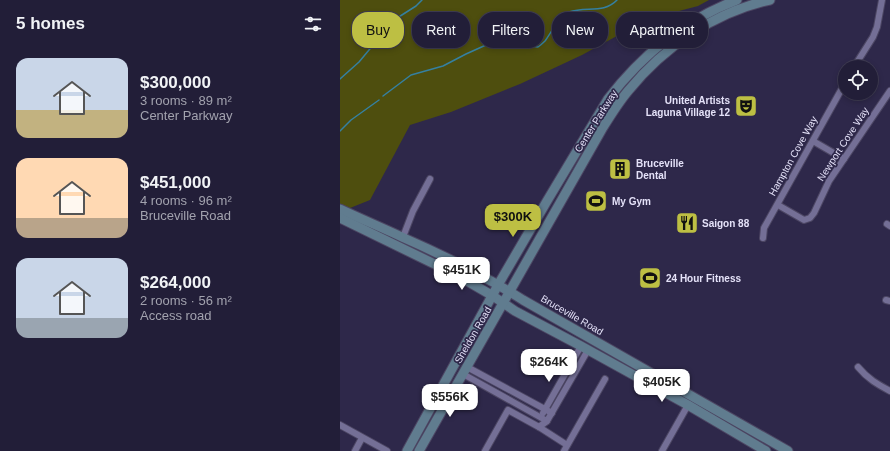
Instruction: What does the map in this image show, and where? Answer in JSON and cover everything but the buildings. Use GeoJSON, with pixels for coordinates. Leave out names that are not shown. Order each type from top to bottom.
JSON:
{"type":"FeatureCollection","features":[{"type":"Feature","properties":{"kind":"main road","name":"Center Parkway"},"geometry":{"type":"LineString","coordinates":[[498,285],[592,125],[608,99],[619,85],[655,48],[685,26],[714,9],[737,0]]}},
{"type":"Feature","properties":{"kind":"main road","name":"Center Parkway"},"geometry":{"type":"LineString","coordinates":[[510,291],[616,107],[642,74],[679,42],[705,25],[750,5],[770,0]]}},
{"type":"Feature","properties":{"kind":"main road"},"geometry":{"type":"LineString","coordinates":[[577,174],[574,171],[581,155],[586,136]]}},
{"type":"Feature","properties":{"kind":"main road","name":"Bruceville Road"},"geometry":{"type":"LineString","coordinates":[[340,209],[460,264],[510,291],[788,451]]}},
{"type":"Feature","properties":{"kind":"main road"},"geometry":{"type":"LineString","coordinates":[[340,218],[455,274],[516,311],[688,405],[766,451]]}},
{"type":"Feature","properties":{"kind":"main road","name":"Sheldon Road"},"geometry":{"type":"LineString","coordinates":[[406,451],[498,285]]}},
{"type":"Feature","properties":{"kind":"main road","name":"Sheldon Road"},"geometry":{"type":"LineString","coordinates":[[419,451],[510,291]]}},
{"type":"Feature","properties":{"kind":"main road"},"geometry":{"type":"LineString","coordinates":[[597,355],[610,356],[642,373],[649,372]]}},
{"type":"Feature","properties":{"kind":"street"},"geometry":{"type":"LineString","coordinates":[[858,60],[873,37],[877,27],[882,0]]}},
{"type":"Feature","properties":{"kind":"street"},"geometry":{"type":"LineString","coordinates":[[631,72],[642,74]]}},
{"type":"Feature","properties":{"kind":"street"},"geometry":{"type":"LineString","coordinates":[[631,72],[636,82]]}},
{"type":"Feature","properties":{"kind":"street","name":"Newport Cove Way"},"geometry":{"type":"LineString","coordinates":[[778,205],[804,220],[810,218],[814,213],[829,181],[890,91]]}},
{"type":"Feature","properties":{"kind":"street","name":"Hampton Cove Way"},"geometry":{"type":"LineString","coordinates":[[763,238],[764,228],[838,96]]}},
{"type":"Feature","properties":{"kind":"street"},"geometry":{"type":"LineString","coordinates":[[813,141],[844,159]]}},
{"type":"Feature","properties":{"kind":"street"},"geometry":{"type":"LineString","coordinates":[[403,237],[430,179]]}},
{"type":"Feature","properties":{"kind":"street"},"geometry":{"type":"LineString","coordinates":[[539,428],[541,417],[545,409],[584,348]]}},
{"type":"Feature","properties":{"kind":"street"},"geometry":{"type":"LineString","coordinates":[[539,428],[547,421],[552,413],[584,348]]}},
{"type":"Feature","properties":{"kind":"street"},"geometry":{"type":"LineString","coordinates":[[858,367],[871,380],[890,391]]}},
{"type":"Feature","properties":{"kind":"street"},"geometry":{"type":"LineString","coordinates":[[465,371],[552,413]]}},
{"type":"Feature","properties":{"kind":"street"},"geometry":{"type":"LineString","coordinates":[[465,371],[547,421]]}},
{"type":"Feature","properties":{"kind":"street"},"geometry":{"type":"LineString","coordinates":[[485,451],[508,410],[539,428],[565,448],[605,379]]}},
{"type":"Feature","properties":{"kind":"street"},"geometry":{"type":"LineString","coordinates":[[662,451],[688,405]]}},
{"type":"Feature","properties":{"kind":"street"},"geometry":{"type":"LineString","coordinates":[[340,425],[386,451]]}},
{"type":"Feature","properties":{"kind":"street"},"geometry":{"type":"LineString","coordinates":[[355,451],[362,438]]}},
{"type":"Feature","properties":{"kind":"shaded area"},"geometry":{"type":"Polygon","coordinates":[[[340,0],[709,0],[698,6],[675,12],[616,12],[616,36],[608,41],[608,12],[552,12],[552,48],[595,48],[520,84],[451,112],[410,125],[370,200],[340,212],[340,0]]]}},
{"type":"Feature","properties":{"kind":"waterway"},"geometry":{"type":"LineString","coordinates":[[340,79],[359,62],[394,20],[416,6],[422,0]]}},
{"type":"Feature","properties":{"kind":"waterway"},"geometry":{"type":"LineString","coordinates":[[383,96],[411,75],[443,66],[486,45],[506,43],[538,47],[545,41],[559,20],[569,12],[606,7],[617,0]]}},
{"type":"Feature","properties":{"kind":"waterway"},"geometry":{"type":"LineString","coordinates":[[340,131],[351,120],[379,100]]}},
{"type":"Feature","properties":{"kind":"place","name":"United Artists Laguna Village 12"},"geometry":{"type":"Point","coordinates":[746,106]}},
{"type":"Feature","properties":{"kind":"place","name":"Bruceville Dental"},"geometry":{"type":"Point","coordinates":[620,169]}},
{"type":"Feature","properties":{"kind":"place","name":"My Gym"},"geometry":{"type":"Point","coordinates":[596,201]}},
{"type":"Feature","properties":{"kind":"place","name":"Saigon 88"},"geometry":{"type":"Point","coordinates":[687,223]}},
{"type":"Feature","properties":{"kind":"place","name":"24 Hour Fitness"},"geometry":{"type":"Point","coordinates":[650,278]}}]}
